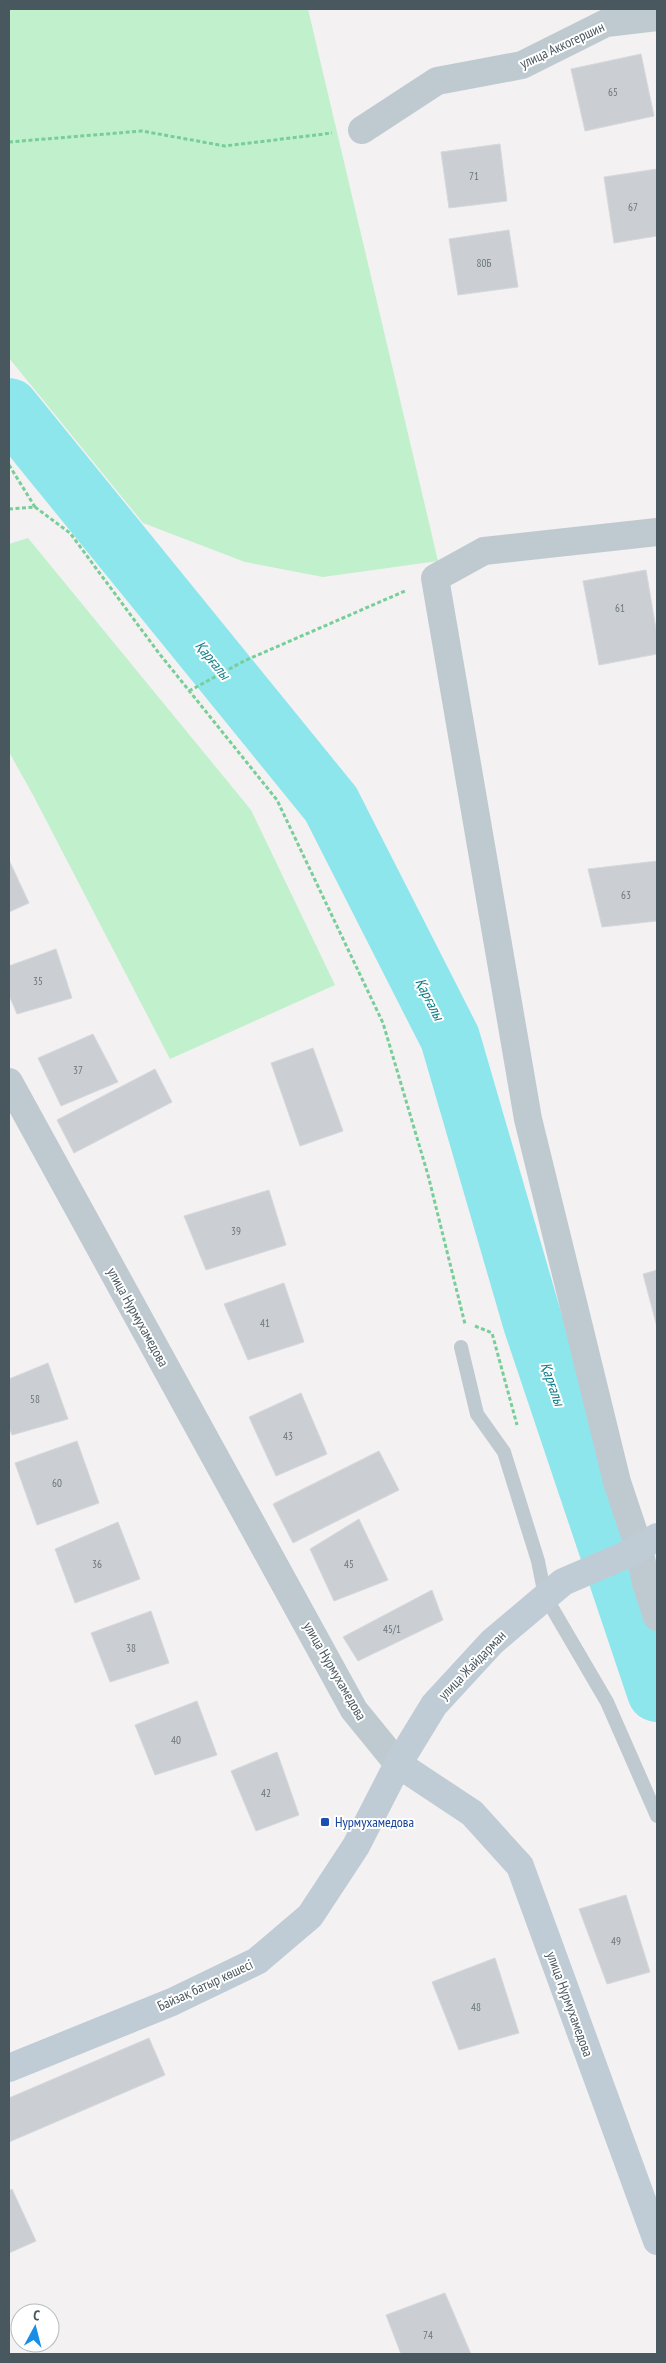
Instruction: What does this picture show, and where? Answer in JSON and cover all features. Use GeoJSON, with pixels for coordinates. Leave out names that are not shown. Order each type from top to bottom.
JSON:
{"type":"FeatureCollection","features":[{"type":"Feature","properties":{"kind":"street","name":"улица Аккогершин"},"geometry":{"type":"LineString","coordinates":[[362,130],[437,81],[522,65],[606,23],[657,17]]}},
{"type":"Feature","properties":{"kind":"street"},"geometry":{"type":"LineString","coordinates":[[657,532],[484,551],[435,578],[528,1119],[617,1482],[641,1546],[646,1583],[657,1617]]}},
{"type":"Feature","properties":{"kind":"street","name":"улица Нурмухамедова"},"geometry":{"type":"LineString","coordinates":[[9,1082],[354,1710],[398,1764],[472,1813],[520,1866],[657,2241]]}},
{"type":"Feature","properties":{"kind":"street","name":"улица Жайдарман"},"geometry":{"type":"LineString","coordinates":[[398,1764],[434,1705],[492,1642],[554,1589],[641,1546]]}},
{"type":"Feature","properties":{"kind":"street","name":"Байзақ батыр көшесі"},"geometry":{"type":"LineString","coordinates":[[9,2068],[172,2002],[257,1961],[310,1916],[356,1846],[398,1764]]}},
{"type":"Feature","properties":{"kind":"lane"},"geometry":{"type":"LineString","coordinates":[[462,1347],[477,1414],[504,1452],[538,1561],[554,1589],[657,1816]]}},
{"type":"Feature","properties":{"kind":"path"},"geometry":{"type":"LineString","coordinates":[[9,142],[142,131],[226,146],[362,130]]}},
{"type":"Feature","properties":{"kind":"path"},"geometry":{"type":"LineString","coordinates":[[9,464],[35,507],[70,534],[189,691],[277,800],[383,1023],[428,1175],[466,1321],[462,1347]]}},
{"type":"Feature","properties":{"kind":"path"},"geometry":{"type":"LineString","coordinates":[[9,509],[35,507]]}},
{"type":"Feature","properties":{"kind":"path"},"geometry":{"type":"LineString","coordinates":[[189,691],[244,661],[435,578]]}},
{"type":"Feature","properties":{"kind":"green space"},"geometry":{"type":"Polygon","coordinates":[[[9,9],[308,9],[438,561],[323,577],[245,562],[143,523],[9,358],[9,9]]]}},
{"type":"Feature","properties":{"kind":"green space"},"geometry":{"type":"Polygon","coordinates":[[[28,538],[251,810],[335,985],[170,1059],[9,752],[9,544],[28,538]]]}},
{"type":"Feature","properties":{"kind":"building"},"geometry":{"type":"Polygon","coordinates":[[[641,54],[654,116],[585,131],[571,69],[641,54]]]}},
{"type":"Feature","properties":{"kind":"building"},"geometry":{"type":"Polygon","coordinates":[[[500,144],[507,201],[449,208],[441,152],[500,144]]]}},
{"type":"Feature","properties":{"kind":"building"},"geometry":{"type":"Polygon","coordinates":[[[657,169],[657,236],[614,243],[604,177],[657,169]]]}},
{"type":"Feature","properties":{"kind":"building"},"geometry":{"type":"Polygon","coordinates":[[[509,230],[518,287],[458,295],[449,239],[509,230]]]}},
{"type":"Feature","properties":{"kind":"building"},"geometry":{"type":"Polygon","coordinates":[[[646,570],[657,635],[657,654],[599,665],[583,581],[646,570]]]}},
{"type":"Feature","properties":{"kind":"building"},"geometry":{"type":"Polygon","coordinates":[[[9,860],[29,903],[9,912],[9,860]]]}},
{"type":"Feature","properties":{"kind":"building"},"geometry":{"type":"Polygon","coordinates":[[[657,861],[657,921],[602,927],[588,869],[657,861]]]}},
{"type":"Feature","properties":{"kind":"building"},"geometry":{"type":"Polygon","coordinates":[[[56,949],[72,998],[17,1014],[9,995],[9,966],[56,949]]]}},
{"type":"Feature","properties":{"kind":"building"},"geometry":{"type":"Polygon","coordinates":[[[93,1034],[118,1082],[61,1106],[38,1058],[93,1034]]]}},
{"type":"Feature","properties":{"kind":"building"},"geometry":{"type":"Polygon","coordinates":[[[313,1048],[343,1131],[300,1146],[271,1063],[313,1048]]]}},
{"type":"Feature","properties":{"kind":"building"},"geometry":{"type":"Polygon","coordinates":[[[155,1069],[172,1102],[74,1153],[57,1120],[155,1069]]]}},
{"type":"Feature","properties":{"kind":"building"},"geometry":{"type":"Polygon","coordinates":[[[269,1190],[286,1245],[206,1270],[184,1216],[269,1190]]]}},
{"type":"Feature","properties":{"kind":"building"},"geometry":{"type":"Polygon","coordinates":[[[657,1270],[657,1327],[643,1274],[657,1270]]]}},
{"type":"Feature","properties":{"kind":"building"},"geometry":{"type":"Polygon","coordinates":[[[284,1283],[304,1342],[248,1360],[224,1304],[284,1283]]]}},
{"type":"Feature","properties":{"kind":"building"},"geometry":{"type":"Polygon","coordinates":[[[48,1363],[68,1419],[12,1435],[9,1428],[9,1379],[48,1363]]]}},
{"type":"Feature","properties":{"kind":"building"},"geometry":{"type":"Polygon","coordinates":[[[301,1393],[327,1454],[276,1476],[249,1417],[301,1393]]]}},
{"type":"Feature","properties":{"kind":"building"},"geometry":{"type":"Polygon","coordinates":[[[77,1441],[99,1503],[37,1525],[15,1463],[77,1441]]]}},
{"type":"Feature","properties":{"kind":"building"},"geometry":{"type":"Polygon","coordinates":[[[379,1451],[399,1490],[293,1543],[273,1504],[379,1451]]]}},
{"type":"Feature","properties":{"kind":"building"},"geometry":{"type":"Polygon","coordinates":[[[359,1519],[388,1580],[334,1601],[310,1549],[359,1519]]]}},
{"type":"Feature","properties":{"kind":"building"},"geometry":{"type":"Polygon","coordinates":[[[118,1522],[140,1579],[75,1603],[55,1549],[118,1522]]]}},
{"type":"Feature","properties":{"kind":"building"},"geometry":{"type":"Polygon","coordinates":[[[432,1590],[443,1620],[358,1661],[343,1637],[432,1590]]]}},
{"type":"Feature","properties":{"kind":"building"},"geometry":{"type":"Polygon","coordinates":[[[151,1611],[169,1663],[110,1682],[91,1633],[151,1611]]]}},
{"type":"Feature","properties":{"kind":"building"},"geometry":{"type":"Polygon","coordinates":[[[197,1701],[217,1755],[155,1775],[135,1725],[197,1701]]]}},
{"type":"Feature","properties":{"kind":"building"},"geometry":{"type":"Polygon","coordinates":[[[277,1752],[299,1815],[256,1831],[231,1771],[277,1752]]]}},
{"type":"Feature","properties":{"kind":"building"},"geometry":{"type":"Polygon","coordinates":[[[626,1895],[650,1972],[607,1984],[579,1909],[626,1895]]]}},
{"type":"Feature","properties":{"kind":"building"},"geometry":{"type":"Polygon","coordinates":[[[495,1958],[519,2033],[459,2050],[432,1982],[495,1958]]]}},
{"type":"Feature","properties":{"kind":"building"},"geometry":{"type":"Polygon","coordinates":[[[149,2038],[165,2075],[9,2142],[9,2098],[149,2038]]]}},
{"type":"Feature","properties":{"kind":"building"},"geometry":{"type":"Polygon","coordinates":[[[12,2189],[36,2241],[9,2253],[9,2191],[12,2189]]]}},
{"type":"Feature","properties":{"kind":"building"},"geometry":{"type":"Polygon","coordinates":[[[445,2293],[471,2354],[401,2354],[386,2315],[445,2293]]]}},
{"type":"Feature","properties":{"kind":"waterway","name":"Қарғалы"},"geometry":{"type":"LineString","coordinates":[[9,408],[331,804],[450,1038],[533,1323],[657,1692]]}},
{"type":"Feature","properties":{"kind":"place","name":"Нурмухамедова"},"geometry":{"type":"Point","coordinates":[325,1822]}}]}
